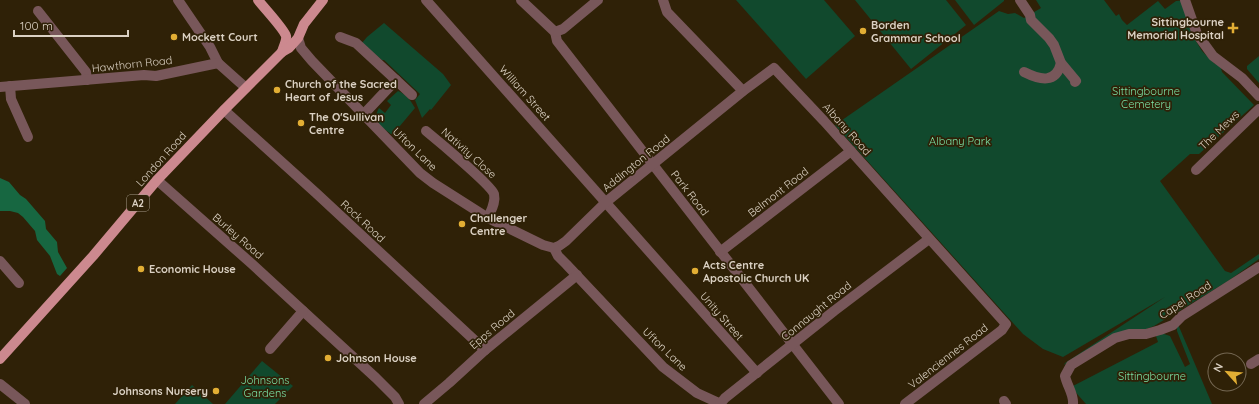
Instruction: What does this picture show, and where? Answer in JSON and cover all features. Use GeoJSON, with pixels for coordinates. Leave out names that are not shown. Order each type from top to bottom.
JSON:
{"type":"FeatureCollection","features":[{"type":"Feature","properties":{"kind":"main road"},"geometry":{"type":"LineString","coordinates":[[258,0],[280,26],[286,37],[282,52]]}},
{"type":"Feature","properties":{"kind":"main road","name":"A2"},"geometry":{"type":"LineString","coordinates":[[282,52],[289,48],[298,38],[304,24],[323,0]]}},
{"type":"Feature","properties":{"kind":"main road"},"geometry":{"type":"LineString","coordinates":[[280,26],[295,28],[304,24]]}},
{"type":"Feature","properties":{"kind":"main road","name":"London Road"},"geometry":{"type":"LineString","coordinates":[[0,359],[93,256],[157,180],[282,52]]}},
{"type":"Feature","properties":{"kind":"street"},"geometry":{"type":"LineString","coordinates":[[178,0],[210,48],[218,63],[246,88]]}},
{"type":"Feature","properties":{"kind":"street","name":"William Street"},"geometry":{"type":"LineString","coordinates":[[426,0],[606,202]]}},
{"type":"Feature","properties":{"kind":"street","name":"Park Road"},"geometry":{"type":"LineString","coordinates":[[521,0],[554,32],[557,41],[839,404]]}},
{"type":"Feature","properties":{"kind":"street"},"geometry":{"type":"LineString","coordinates":[[554,32],[563,29],[598,0]]}},
{"type":"Feature","properties":{"kind":"street"},"geometry":{"type":"LineString","coordinates":[[663,0],[667,12],[743,91]]}},
{"type":"Feature","properties":{"kind":"street"},"geometry":{"type":"LineString","coordinates":[[1020,0],[1030,15],[1031,20],[1054,45],[1061,63],[1073,76],[1076,82]]}},
{"type":"Feature","properties":{"kind":"street"},"geometry":{"type":"LineString","coordinates":[[1184,0],[1197,34],[1213,56],[1242,78],[1259,96]]}},
{"type":"Feature","properties":{"kind":"street"},"geometry":{"type":"LineString","coordinates":[[38,10],[86,72],[87,80]]}},
{"type":"Feature","properties":{"kind":"street"},"geometry":{"type":"LineString","coordinates":[[340,37],[356,43],[412,95]]}},
{"type":"Feature","properties":{"kind":"street","name":"Ufton Lane"},"geometry":{"type":"LineString","coordinates":[[298,38],[301,48],[312,61],[420,173],[446,192],[488,218],[543,246],[554,248],[558,256],[663,366],[697,393],[720,404]]}},
{"type":"Feature","properties":{"kind":"street","name":"Hawthorn Road"},"geometry":{"type":"LineString","coordinates":[[28,137],[5,87],[144,75],[156,76],[218,63]]}},
{"type":"Feature","properties":{"kind":"street"},"geometry":{"type":"LineString","coordinates":[[1024,72],[1042,79],[1053,77],[1059,71],[1061,63]]}},
{"type":"Feature","properties":{"kind":"street","name":"Albany Road"},"geometry":{"type":"LineString","coordinates":[[743,91],[774,68],[851,151],[928,239],[1006,324],[1005,327]]}},
{"type":"Feature","properties":{"kind":"street"},"geometry":{"type":"LineString","coordinates":[[363,115],[396,80]]}},
{"type":"Feature","properties":{"kind":"street","name":"Addington Road"},"geometry":{"type":"LineString","coordinates":[[554,248],[566,241],[606,202],[743,91]]}},
{"type":"Feature","properties":{"kind":"street","name":"The Mews"},"geometry":{"type":"LineString","coordinates":[[1196,170],[1259,109]]}},
{"type":"Feature","properties":{"kind":"street","name":"Rock Road"},"geometry":{"type":"LineString","coordinates":[[224,110],[316,193],[484,350]]}},
{"type":"Feature","properties":{"kind":"street","name":"Nativity Close"},"geometry":{"type":"LineString","coordinates":[[426,131],[479,177],[494,193],[494,203],[488,218]]}},
{"type":"Feature","properties":{"kind":"street","name":"Belmont Road"},"geometry":{"type":"LineString","coordinates":[[720,252],[851,151]]}},
{"type":"Feature","properties":{"kind":"street","name":"Burley Road"},"geometry":{"type":"LineString","coordinates":[[157,180],[252,264],[376,378],[395,397],[399,404]]}},
{"type":"Feature","properties":{"kind":"street","name":"Unity Street"},"geometry":{"type":"LineString","coordinates":[[606,202],[757,373]]}},
{"type":"Feature","properties":{"kind":"street","name":"Connaught Road"},"geometry":{"type":"LineString","coordinates":[[720,404],[725,398],[834,311],[928,239]]}},
{"type":"Feature","properties":{"kind":"street"},"geometry":{"type":"LineString","coordinates":[[0,260],[19,283]]}},
{"type":"Feature","properties":{"kind":"street","name":"Capel Road"},"geometry":{"type":"LineString","coordinates":[[1073,404],[1073,397],[1068,388],[1065,376],[1071,365],[1115,338],[1129,334],[1146,334],[1173,325],[1182,316],[1259,268]]}},
{"type":"Feature","properties":{"kind":"street","name":"Epps Road"},"geometry":{"type":"LineString","coordinates":[[424,404],[484,350],[577,275]]}},
{"type":"Feature","properties":{"kind":"street"},"geometry":{"type":"LineString","coordinates":[[270,349],[303,311]]}},
{"type":"Feature","properties":{"kind":"street","name":"Valenciennes Road"},"geometry":{"type":"LineString","coordinates":[[906,404],[1005,327]]}},
{"type":"Feature","properties":{"kind":"street"},"geometry":{"type":"LineString","coordinates":[[0,384],[26,404]]}},
{"type":"Feature","properties":{"kind":"green space"},"geometry":{"type":"Polygon","coordinates":[[[736,0],[824,0],[855,36],[806,79],[736,0]]]}},
{"type":"Feature","properties":{"kind":"green space"},"geometry":{"type":"Polygon","coordinates":[[[855,0],[946,0],[966,25],[911,69],[855,0]]]}},
{"type":"Feature","properties":{"kind":"green space"},"geometry":{"type":"Polygon","coordinates":[[[955,0],[1004,0],[1004,1],[974,25],[955,0]]]}},
{"type":"Feature","properties":{"kind":"green space","name":"Albany Park"},"geometry":{"type":"Polygon","coordinates":[[[1036,0],[1104,0],[1116,16],[1119,14],[1127,25],[1158,1],[1165,9],[1176,1],[1187,0],[1191,33],[1202,51],[1221,68],[1222,72],[1254,105],[1199,154],[1190,154],[1160,181],[1225,271],[1231,273],[1259,254],[1259,259],[1228,281],[1154,326],[1070,360],[1064,365],[1065,363],[1165,297],[1063,357],[1043,349],[1023,334],[835,125],[999,11],[1008,14],[1015,13],[1024,18],[1041,8],[1036,0]]]}},
{"type":"Feature","properties":{"kind":"green space"},"geometry":{"type":"Polygon","coordinates":[[[384,23],[443,74],[451,85],[431,110],[430,109],[422,118],[415,100],[420,94],[384,60],[382,60],[362,43],[384,23]]]}},
{"type":"Feature","properties":{"kind":"green space"},"geometry":{"type":"Polygon","coordinates":[[[1259,56],[1259,83],[1247,69],[1247,66],[1259,56]]]}},
{"type":"Feature","properties":{"kind":"green space"},"geometry":{"type":"Polygon","coordinates":[[[398,91],[408,98],[415,108],[394,133],[391,134],[378,123],[376,117],[379,108],[385,113],[391,105],[387,101],[398,91]]]}},
{"type":"Feature","properties":{"kind":"green space"},"geometry":{"type":"Polygon","coordinates":[[[0,178],[9,182],[45,221],[46,229],[57,242],[58,252],[67,268],[60,276],[57,274],[50,256],[37,240],[35,231],[23,217],[18,213],[0,211],[0,178]]]}},
{"type":"Feature","properties":{"kind":"green space","name":"Sittingbourne"},"geometry":{"type":"Polygon","coordinates":[[[1177,322],[1212,404],[1086,404],[1071,387],[1158,342],[1155,333],[1170,336],[1185,367],[1190,364],[1177,331],[1177,322]]]}},
{"type":"Feature","properties":{"kind":"green space","name":"Johnsons Gardens"},"geometry":{"type":"Polygon","coordinates":[[[262,361],[293,386],[275,404],[225,404],[262,361]]]}},
{"type":"Feature","properties":{"kind":"green space","name":"Johnsons Gardens"},"geometry":{"type":"Polygon","coordinates":[[[192,385],[213,404],[175,404],[192,385]]]}},
{"type":"Feature","properties":{"kind":"place","name":"Sittingbourne Memorial Hospital"},"geometry":{"type":"Point","coordinates":[1233,28]}},
{"type":"Feature","properties":{"kind":"place","name":"Borden Grammar School"},"geometry":{"type":"Point","coordinates":[863,31]}},
{"type":"Feature","properties":{"kind":"place","name":"Mockett Court"},"geometry":{"type":"Point","coordinates":[174,37]}},
{"type":"Feature","properties":{"kind":"place","name":"Church of the Sacred Heart of Jesus"},"geometry":{"type":"Point","coordinates":[277,90]}},
{"type":"Feature","properties":{"kind":"place","name":"The O'Sullivan Centre"},"geometry":{"type":"Point","coordinates":[301,123]}},
{"type":"Feature","properties":{"kind":"place","name":"Challenger Centre"},"geometry":{"type":"Point","coordinates":[462,224]}},
{"type":"Feature","properties":{"kind":"place","name":"Economic House"},"geometry":{"type":"Point","coordinates":[141,269]}},
{"type":"Feature","properties":{"kind":"place","name":"Acts Centre Apostolic Church UK"},"geometry":{"type":"Point","coordinates":[695,271]}},
{"type":"Feature","properties":{"kind":"place","name":"Johnson House"},"geometry":{"type":"Point","coordinates":[328,358]}},
{"type":"Feature","properties":{"kind":"place","name":"Johnsons Nursery"},"geometry":{"type":"Point","coordinates":[216,391]}},
{"type":"Feature","properties":{"kind":"park label","name":"Sittingbourne Cemetery"},"geometry":{"type":"Point","coordinates":[1146,97]}}]}
